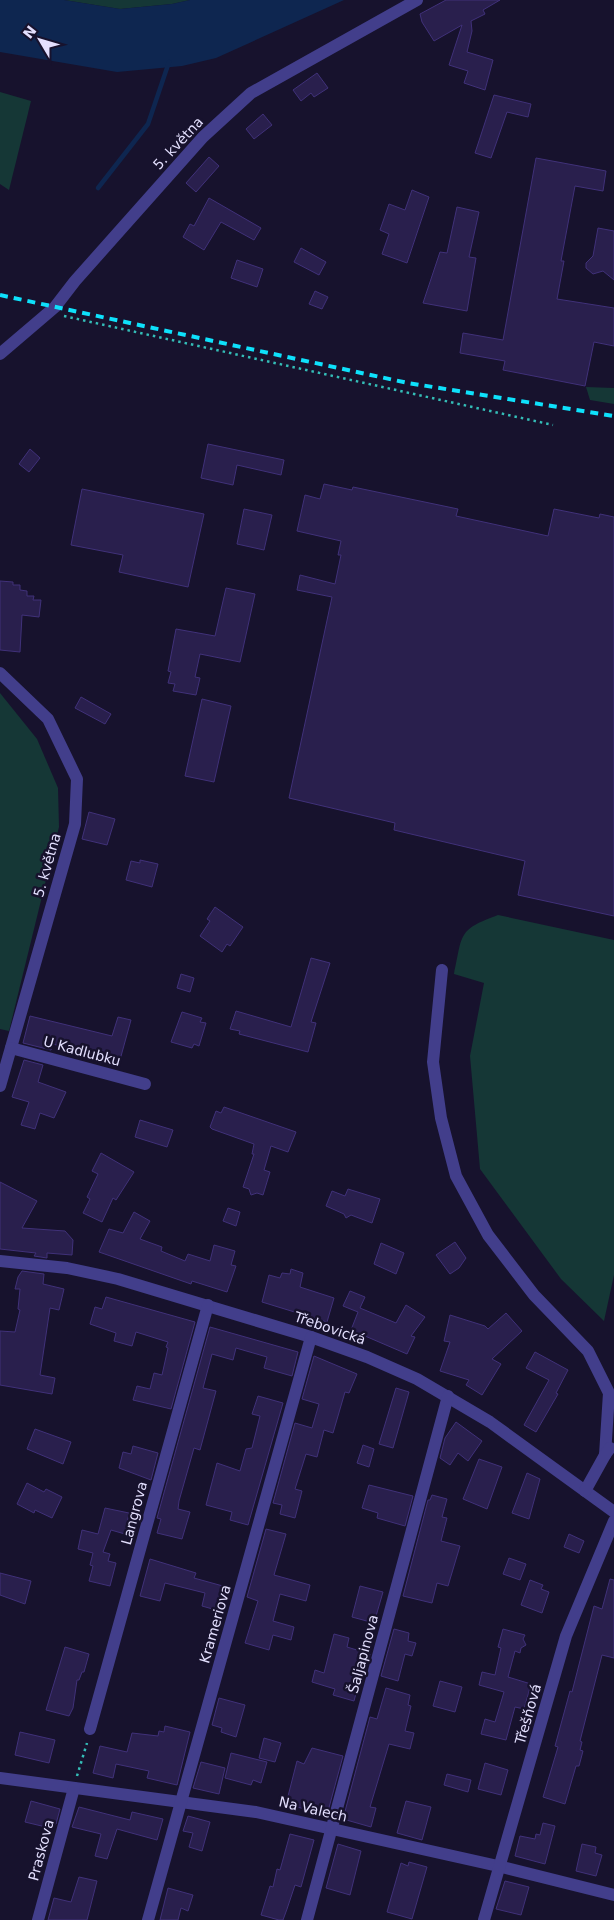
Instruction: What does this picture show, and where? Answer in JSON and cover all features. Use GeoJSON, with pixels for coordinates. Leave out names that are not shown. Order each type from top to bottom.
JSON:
{"type":"FeatureCollection","features":[{"type":"Feature","properties":{"kind":"street","name":"5. května"},"geometry":{"type":"LineString","coordinates":[[0,354],[49,312],[203,137],[251,93],[417,0]]}},
{"type":"Feature","properties":{"kind":"street","name":"5. května"},"geometry":{"type":"LineString","coordinates":[[0,673],[48,719],[76,778],[75,824],[0,1086]]}},
{"type":"Feature","properties":{"kind":"street"},"geometry":{"type":"LineString","coordinates":[[442,970],[433,1062],[441,1118],[456,1176],[488,1235],[534,1295],[588,1352],[609,1393],[605,1454]]}},
{"type":"Feature","properties":{"kind":"street","name":"U Kadlubku"},"geometry":{"type":"LineString","coordinates":[[11,1048],[145,1084]]}},
{"type":"Feature","properties":{"kind":"street","name":"Třebovická"},"geometry":{"type":"LineString","coordinates":[[0,1261],[93,1272],[311,1336],[375,1360],[448,1396],[490,1422],[614,1512]]}},
{"type":"Feature","properties":{"kind":"street","name":"Langrova"},"geometry":{"type":"LineString","coordinates":[[90,1729],[208,1305]]}},
{"type":"Feature","properties":{"kind":"street","name":"Krameriova"},"geometry":{"type":"LineString","coordinates":[[148,1920],[311,1336]]}},
{"type":"Feature","properties":{"kind":"street","name":"Šaljapinova"},"geometry":{"type":"LineString","coordinates":[[307,1920],[448,1396]]}},
{"type":"Feature","properties":{"kind":"street"},"geometry":{"type":"LineString","coordinates":[[585,1491],[605,1454],[614,1444]]}},
{"type":"Feature","properties":{"kind":"street","name":"Třešňová"},"geometry":{"type":"LineString","coordinates":[[484,1920],[498,1866],[566,1636],[614,1521]]}},
{"type":"Feature","properties":{"kind":"street","name":"Na Valech"},"geometry":{"type":"LineString","coordinates":[[0,1778],[256,1812],[498,1866],[614,1895]]}},
{"type":"Feature","properties":{"kind":"street","name":"Praskova"},"geometry":{"type":"LineString","coordinates":[[38,1920],[74,1788]]}},
{"type":"Feature","properties":{"kind":"path"},"geometry":{"type":"LineString","coordinates":[[49,312],[553,425]]}},
{"type":"Feature","properties":{"kind":"path"},"geometry":{"type":"LineString","coordinates":[[74,1788],[90,1729]]}},
{"type":"Feature","properties":{"kind":"green space"},"geometry":{"type":"Polygon","coordinates":[[[64,0],[190,0],[172,4],[120,9],[64,0]]]}},
{"type":"Feature","properties":{"kind":"green space"},"geometry":{"type":"Polygon","coordinates":[[[0,92],[31,101],[9,190],[0,184],[0,92]]]}},
{"type":"Feature","properties":{"kind":"green space"},"geometry":{"type":"Polygon","coordinates":[[[586,387],[614,388],[614,404],[590,400],[586,387]]]}},
{"type":"Feature","properties":{"kind":"green space"},"geometry":{"type":"Polygon","coordinates":[[[0,693],[37,739],[58,788],[59,827],[9,1031],[0,1029],[0,693]]]}},
{"type":"Feature","properties":{"kind":"green space"},"geometry":{"type":"Polygon","coordinates":[[[498,915],[614,940],[614,1275],[604,1321],[561,1279],[480,1169],[470,1056],[484,983],[454,974],[464,935],[475,925],[498,915]]]}},
{"type":"Feature","properties":{"kind":"water"},"geometry":{"type":"Polygon","coordinates":[[[0,0],[64,0],[120,9],[172,4],[190,0],[344,0],[216,58],[182,66],[117,72],[0,52],[0,0]]]}},
{"type":"Feature","properties":{"kind":"building"},"geometry":{"type":"Polygon","coordinates":[[[446,0],[500,0],[483,10],[485,14],[471,21],[472,31],[467,52],[493,60],[485,90],[464,83],[468,71],[449,65],[462,25],[434,41],[422,22],[420,14],[446,0]]]}},
{"type":"Feature","properties":{"kind":"building"},"geometry":{"type":"Polygon","coordinates":[[[317,73],[328,88],[314,97],[311,93],[301,101],[293,90],[317,73]]]}},
{"type":"Feature","properties":{"kind":"building"},"geometry":{"type":"Polygon","coordinates":[[[494,95],[531,104],[528,117],[507,112],[491,158],[475,153],[494,95]]]}},
{"type":"Feature","properties":{"kind":"building"},"geometry":{"type":"Polygon","coordinates":[[[263,114],[272,125],[254,139],[246,129],[263,114]]]}},
{"type":"Feature","properties":{"kind":"building"},"geometry":{"type":"Polygon","coordinates":[[[209,157],[219,166],[196,192],[186,183],[209,157]]]}},
{"type":"Feature","properties":{"kind":"building"},"geometry":{"type":"Polygon","coordinates":[[[536,158],[606,171],[603,191],[575,186],[561,261],[564,261],[557,299],[614,308],[614,346],[594,342],[585,386],[503,370],[505,361],[460,353],[463,333],[503,340],[536,158]]]}},
{"type":"Feature","properties":{"kind":"building"},"geometry":{"type":"Polygon","coordinates":[[[412,190],[429,197],[407,263],[382,254],[389,234],[380,230],[389,204],[405,210],[412,190]]]}},
{"type":"Feature","properties":{"kind":"building"},"geometry":{"type":"Polygon","coordinates":[[[209,198],[261,228],[254,240],[221,222],[204,250],[183,237],[190,224],[194,226],[209,198]]]}},
{"type":"Feature","properties":{"kind":"building"},"geometry":{"type":"Polygon","coordinates":[[[457,207],[479,212],[469,257],[476,258],[467,311],[423,303],[440,252],[447,253],[457,207]]]}},
{"type":"Feature","properties":{"kind":"building"},"geometry":{"type":"Polygon","coordinates":[[[598,228],[614,231],[614,280],[603,271],[593,274],[586,268],[586,263],[593,256],[598,228]]]}},
{"type":"Feature","properties":{"kind":"building"},"geometry":{"type":"Polygon","coordinates":[[[301,248],[326,262],[319,275],[294,262],[301,248]]]}},
{"type":"Feature","properties":{"kind":"building"},"geometry":{"type":"Polygon","coordinates":[[[237,260],[263,269],[257,287],[231,278],[237,260]]]}},
{"type":"Feature","properties":{"kind":"building"},"geometry":{"type":"Polygon","coordinates":[[[315,291],[328,297],[322,309],[309,304],[315,291]]]}},
{"type":"Feature","properties":{"kind":"building"},"geometry":{"type":"Polygon","coordinates":[[[208,444],[284,460],[281,475],[237,465],[233,485],[201,478],[208,444]]]}},
{"type":"Feature","properties":{"kind":"building"},"geometry":{"type":"Polygon","coordinates":[[[30,449],[40,458],[29,472],[19,464],[30,449]]]}},
{"type":"Feature","properties":{"kind":"building"},"geometry":{"type":"Polygon","coordinates":[[[324,484],[352,490],[353,487],[458,509],[456,516],[548,536],[554,509],[599,518],[600,514],[614,517],[614,916],[518,895],[525,861],[394,830],[395,823],[289,798],[332,597],[297,590],[300,575],[335,584],[341,555],[338,555],[341,541],[297,531],[305,495],[320,499],[324,484]]]}},
{"type":"Feature","properties":{"kind":"building"},"geometry":{"type":"Polygon","coordinates":[[[82,489],[204,514],[188,587],[119,572],[123,555],[71,545],[82,489]]]}},
{"type":"Feature","properties":{"kind":"building"},"geometry":{"type":"Polygon","coordinates":[[[244,509],[272,515],[264,550],[237,544],[244,509]]]}},
{"type":"Feature","properties":{"kind":"building"},"geometry":{"type":"Polygon","coordinates":[[[0,581],[13,582],[13,585],[20,585],[20,590],[27,591],[27,596],[34,596],[33,600],[41,600],[39,617],[22,615],[20,652],[0,650],[0,581]]]}},
{"type":"Feature","properties":{"kind":"building"},"geometry":{"type":"Polygon","coordinates":[[[226,588],[255,594],[240,662],[200,654],[195,677],[200,678],[196,695],[173,691],[175,684],[168,683],[171,672],[168,671],[176,629],[215,636],[226,588]]]}},
{"type":"Feature","properties":{"kind":"building"},"geometry":{"type":"Polygon","coordinates":[[[81,697],[111,714],[105,724],[75,708],[81,697]]]}},
{"type":"Feature","properties":{"kind":"building"},"geometry":{"type":"Polygon","coordinates":[[[202,699],[231,706],[214,782],[185,776],[202,699]]]}},
{"type":"Feature","properties":{"kind":"building"},"geometry":{"type":"Polygon","coordinates":[[[89,812],[115,819],[107,845],[82,839],[89,812]]]}},
{"type":"Feature","properties":{"kind":"building"},"geometry":{"type":"Polygon","coordinates":[[[140,860],[158,864],[152,887],[126,880],[131,861],[140,863],[140,860]]]}},
{"type":"Feature","properties":{"kind":"building"},"geometry":{"type":"Polygon","coordinates":[[[215,907],[243,927],[230,946],[227,944],[222,952],[200,936],[210,921],[207,919],[215,907]]]}},
{"type":"Feature","properties":{"kind":"building"},"geometry":{"type":"Polygon","coordinates":[[[311,958],[330,963],[311,1022],[316,1023],[308,1052],[239,1034],[240,1031],[230,1029],[236,1011],[291,1027],[311,958]]]}},
{"type":"Feature","properties":{"kind":"building"},"geometry":{"type":"Polygon","coordinates":[[[181,974],[194,978],[190,992],[177,988],[181,974]]]}},
{"type":"Feature","properties":{"kind":"building"},"geometry":{"type":"Polygon","coordinates":[[[182,1012],[202,1018],[200,1022],[206,1023],[199,1046],[194,1044],[192,1048],[171,1042],[182,1012]]]}},
{"type":"Feature","properties":{"kind":"building"},"geometry":{"type":"Polygon","coordinates":[[[30,1016],[112,1036],[118,1017],[131,1020],[118,1067],[105,1063],[106,1059],[53,1044],[51,1050],[23,1043],[30,1016]]]}},
{"type":"Feature","properties":{"kind":"building"},"geometry":{"type":"Polygon","coordinates":[[[24,1060],[43,1065],[38,1082],[66,1092],[54,1118],[40,1113],[35,1129],[21,1125],[29,1102],[12,1097],[24,1060]]]}},
{"type":"Feature","properties":{"kind":"building"},"geometry":{"type":"Polygon","coordinates":[[[224,1107],[296,1132],[288,1152],[271,1146],[264,1170],[270,1172],[263,1195],[257,1193],[251,1195],[249,1189],[243,1187],[254,1154],[252,1154],[254,1144],[210,1127],[216,1111],[221,1113],[224,1107]]]}},
{"type":"Feature","properties":{"kind":"building"},"geometry":{"type":"Polygon","coordinates":[[[140,1120],[173,1130],[167,1147],[135,1137],[140,1120]]]}},
{"type":"Feature","properties":{"kind":"building"},"geometry":{"type":"Polygon","coordinates":[[[101,1153],[134,1172],[116,1200],[113,1198],[102,1222],[83,1213],[90,1199],[87,1197],[98,1174],[92,1171],[101,1153]]]}},
{"type":"Feature","properties":{"kind":"building"},"geometry":{"type":"Polygon","coordinates":[[[0,1182],[37,1201],[22,1228],[65,1231],[73,1240],[72,1255],[47,1253],[47,1258],[34,1256],[36,1253],[0,1249],[0,1182]]]}},
{"type":"Feature","properties":{"kind":"building"},"geometry":{"type":"Polygon","coordinates":[[[348,1189],[380,1199],[372,1223],[351,1215],[346,1218],[344,1214],[326,1206],[332,1191],[345,1196],[348,1189]]]}},
{"type":"Feature","properties":{"kind":"building"},"geometry":{"type":"Polygon","coordinates":[[[228,1208],[240,1212],[236,1226],[223,1221],[228,1208]]]}},
{"type":"Feature","properties":{"kind":"building"},"geometry":{"type":"Polygon","coordinates":[[[134,1212],[150,1221],[140,1239],[162,1247],[161,1251],[185,1261],[188,1254],[210,1261],[214,1245],[235,1251],[231,1265],[236,1266],[227,1292],[192,1281],[191,1284],[99,1252],[109,1229],[123,1233],[134,1212]]]}},
{"type":"Feature","properties":{"kind":"building"},"geometry":{"type":"Polygon","coordinates":[[[455,1242],[466,1258],[459,1268],[450,1274],[436,1255],[455,1242]]]}},
{"type":"Feature","properties":{"kind":"building"},"geometry":{"type":"Polygon","coordinates":[[[381,1243],[404,1253],[396,1274],[374,1264],[381,1243]]]}},
{"type":"Feature","properties":{"kind":"building"},"geometry":{"type":"Polygon","coordinates":[[[291,1269],[303,1273],[300,1287],[334,1298],[327,1322],[262,1302],[269,1275],[280,1278],[282,1273],[290,1274],[291,1269]]]}},
{"type":"Feature","properties":{"kind":"building"},"geometry":{"type":"Polygon","coordinates":[[[22,1271],[44,1274],[43,1284],[64,1289],[59,1310],[50,1308],[40,1375],[55,1378],[52,1394],[0,1385],[0,1331],[15,1332],[20,1310],[18,1309],[20,1289],[15,1289],[18,1277],[22,1271]]]}},
{"type":"Feature","properties":{"kind":"building"},"geometry":{"type":"Polygon","coordinates":[[[350,1291],[365,1297],[360,1308],[396,1323],[406,1305],[425,1317],[411,1336],[415,1337],[407,1354],[351,1330],[358,1312],[343,1306],[350,1291]]]}},
{"type":"Feature","properties":{"kind":"building"},"geometry":{"type":"Polygon","coordinates":[[[106,1297],[195,1322],[171,1409],[133,1400],[137,1386],[150,1389],[154,1373],[162,1375],[168,1342],[136,1332],[132,1346],[114,1341],[116,1333],[90,1324],[95,1307],[102,1309],[106,1297]]]}},
{"type":"Feature","properties":{"kind":"building"},"geometry":{"type":"Polygon","coordinates":[[[506,1313],[522,1331],[492,1359],[501,1364],[482,1395],[466,1385],[469,1380],[440,1371],[450,1342],[444,1341],[450,1315],[485,1326],[488,1329],[506,1313]]]}},
{"type":"Feature","properties":{"kind":"building"},"geometry":{"type":"Polygon","coordinates":[[[210,1327],[298,1352],[292,1376],[264,1368],[267,1357],[236,1348],[233,1360],[212,1354],[203,1388],[216,1391],[200,1450],[194,1448],[179,1501],[178,1509],[190,1512],[182,1539],[157,1533],[161,1519],[157,1518],[210,1327]]]}},
{"type":"Feature","properties":{"kind":"building"},"geometry":{"type":"Polygon","coordinates":[[[535,1352],[568,1370],[556,1393],[558,1394],[536,1432],[524,1425],[549,1380],[526,1368],[535,1352]]]}},
{"type":"Feature","properties":{"kind":"building"},"geometry":{"type":"Polygon","coordinates":[[[314,1356],[357,1374],[349,1393],[345,1392],[333,1433],[324,1430],[317,1457],[306,1454],[295,1489],[302,1491],[295,1518],[280,1514],[282,1505],[273,1503],[295,1423],[312,1428],[319,1404],[302,1399],[314,1356]]]}},
{"type":"Feature","properties":{"kind":"building"},"geometry":{"type":"Polygon","coordinates":[[[396,1388],[409,1392],[393,1448],[379,1444],[396,1388]]]}},
{"type":"Feature","properties":{"kind":"building"},"geometry":{"type":"Polygon","coordinates":[[[258,1396],[283,1403],[248,1525],[230,1520],[232,1512],[206,1505],[217,1463],[240,1471],[246,1449],[252,1448],[260,1416],[252,1414],[258,1396]]]}},
{"type":"Feature","properties":{"kind":"building"},"geometry":{"type":"Polygon","coordinates":[[[456,1422],[482,1441],[468,1461],[458,1453],[450,1465],[440,1458],[445,1438],[456,1422]]]}},
{"type":"Feature","properties":{"kind":"building"},"geometry":{"type":"Polygon","coordinates":[[[35,1429],[71,1442],[63,1464],[27,1449],[35,1429]]]}},
{"type":"Feature","properties":{"kind":"building"},"geometry":{"type":"Polygon","coordinates":[[[363,1445],[374,1449],[369,1467],[357,1463],[363,1445]]]}},
{"type":"Feature","properties":{"kind":"building"},"geometry":{"type":"Polygon","coordinates":[[[133,1446],[158,1453],[151,1480],[119,1468],[123,1452],[131,1454],[133,1446]]]}},
{"type":"Feature","properties":{"kind":"building"},"geometry":{"type":"Polygon","coordinates":[[[479,1459],[502,1467],[487,1509],[463,1499],[479,1459]]]}},
{"type":"Feature","properties":{"kind":"building"},"geometry":{"type":"Polygon","coordinates":[[[527,1473],[540,1479],[529,1519],[512,1513],[527,1473]]]}},
{"type":"Feature","properties":{"kind":"building"},"geometry":{"type":"Polygon","coordinates":[[[27,1483],[44,1492],[46,1489],[62,1497],[52,1518],[35,1510],[34,1513],[17,1504],[27,1483]]]}},
{"type":"Feature","properties":{"kind":"building"},"geometry":{"type":"Polygon","coordinates":[[[369,1485],[413,1496],[405,1526],[377,1518],[378,1513],[362,1508],[369,1485]]]}},
{"type":"Feature","properties":{"kind":"building"},"geometry":{"type":"Polygon","coordinates":[[[432,1495],[447,1499],[442,1517],[447,1518],[441,1541],[460,1546],[448,1586],[437,1583],[432,1603],[403,1596],[428,1500],[430,1500],[432,1495]]]}},
{"type":"Feature","properties":{"kind":"building"},"geometry":{"type":"Polygon","coordinates":[[[105,1508],[129,1513],[125,1534],[111,1530],[103,1552],[110,1554],[108,1561],[116,1563],[110,1586],[89,1581],[93,1566],[90,1565],[93,1553],[78,1549],[82,1530],[98,1534],[105,1508]]]}},
{"type":"Feature","properties":{"kind":"building"},"geometry":{"type":"Polygon","coordinates":[[[266,1529],[286,1534],[274,1575],[310,1585],[306,1601],[280,1594],[273,1621],[294,1627],[291,1640],[273,1635],[269,1650],[245,1643],[258,1601],[247,1597],[266,1529]]]}},
{"type":"Feature","properties":{"kind":"building"},"geometry":{"type":"Polygon","coordinates":[[[569,1534],[584,1541],[579,1553],[564,1547],[569,1534]]]}},
{"type":"Feature","properties":{"kind":"building"},"geometry":{"type":"Polygon","coordinates":[[[509,1558],[526,1564],[520,1580],[503,1574],[509,1558]]]}},
{"type":"Feature","properties":{"kind":"building"},"geometry":{"type":"Polygon","coordinates":[[[150,1559],[196,1573],[194,1578],[230,1588],[223,1612],[202,1606],[205,1593],[165,1583],[160,1601],[140,1596],[150,1559]]]}},
{"type":"Feature","properties":{"kind":"building"},"geometry":{"type":"Polygon","coordinates":[[[0,1573],[31,1581],[25,1604],[0,1595],[0,1573]]]}},
{"type":"Feature","properties":{"kind":"building"},"geometry":{"type":"Polygon","coordinates":[[[610,1579],[614,1580],[614,1658],[602,1655],[580,1741],[582,1742],[580,1750],[583,1751],[579,1766],[576,1766],[565,1804],[543,1797],[558,1747],[555,1746],[570,1691],[572,1692],[594,1606],[602,1609],[610,1579]]]}},
{"type":"Feature","properties":{"kind":"building"},"geometry":{"type":"Polygon","coordinates":[[[530,1580],[543,1585],[541,1589],[549,1592],[542,1613],[521,1605],[530,1580]]]}},
{"type":"Feature","properties":{"kind":"building"},"geometry":{"type":"Polygon","coordinates":[[[360,1586],[383,1592],[374,1623],[352,1617],[360,1586]]]}},
{"type":"Feature","properties":{"kind":"building"},"geometry":{"type":"Polygon","coordinates":[[[394,1629],[409,1633],[408,1641],[416,1643],[412,1656],[405,1654],[398,1681],[381,1676],[394,1629]]]}},
{"type":"Feature","properties":{"kind":"building"},"geometry":{"type":"Polygon","coordinates":[[[503,1629],[525,1635],[523,1639],[526,1645],[521,1648],[520,1653],[515,1651],[508,1677],[531,1684],[524,1709],[515,1707],[506,1740],[481,1734],[485,1719],[495,1722],[504,1692],[479,1685],[482,1672],[495,1675],[501,1648],[498,1647],[503,1629]]]}},
{"type":"Feature","properties":{"kind":"building"},"geometry":{"type":"Polygon","coordinates":[[[334,1634],[349,1638],[347,1647],[370,1654],[365,1672],[362,1671],[354,1701],[333,1695],[335,1689],[312,1682],[315,1670],[324,1673],[334,1634]]]}},
{"type":"Feature","properties":{"kind":"building"},"geometry":{"type":"Polygon","coordinates":[[[65,1647],[89,1654],[84,1672],[82,1672],[79,1680],[77,1680],[73,1708],[69,1716],[46,1710],[65,1647]]]}},
{"type":"Feature","properties":{"kind":"building"},"geometry":{"type":"Polygon","coordinates":[[[440,1681],[462,1687],[455,1712],[433,1706],[440,1681]]]}},
{"type":"Feature","properties":{"kind":"building"},"geometry":{"type":"Polygon","coordinates":[[[386,1688],[410,1695],[408,1705],[411,1706],[405,1731],[414,1733],[410,1749],[389,1744],[370,1807],[376,1808],[371,1827],[343,1819],[370,1717],[377,1719],[386,1688]]]}},
{"type":"Feature","properties":{"kind":"building"},"geometry":{"type":"Polygon","coordinates":[[[219,1698],[245,1705],[236,1737],[221,1732],[222,1728],[212,1725],[219,1698]]]}},
{"type":"Feature","properties":{"kind":"building"},"geometry":{"type":"Polygon","coordinates":[[[165,1726],[190,1732],[177,1785],[147,1778],[149,1771],[116,1764],[113,1778],[93,1773],[100,1746],[127,1752],[132,1733],[158,1736],[159,1731],[164,1732],[165,1726]]]}},
{"type":"Feature","properties":{"kind":"building"},"geometry":{"type":"Polygon","coordinates":[[[20,1732],[55,1740],[49,1763],[15,1755],[20,1732]]]}},
{"type":"Feature","properties":{"kind":"building"},"geometry":{"type":"Polygon","coordinates":[[[264,1738],[281,1743],[275,1762],[259,1758],[264,1738]]]}},
{"type":"Feature","properties":{"kind":"building"},"geometry":{"type":"Polygon","coordinates":[[[312,1748],[343,1756],[327,1815],[286,1804],[297,1761],[304,1764],[312,1748]]]}},
{"type":"Feature","properties":{"kind":"building"},"geometry":{"type":"Polygon","coordinates":[[[231,1753],[267,1762],[261,1783],[253,1780],[251,1785],[225,1778],[231,1753]]]}},
{"type":"Feature","properties":{"kind":"building"},"geometry":{"type":"Polygon","coordinates":[[[201,1762],[225,1768],[219,1794],[193,1788],[201,1762]]]}},
{"type":"Feature","properties":{"kind":"building"},"geometry":{"type":"Polygon","coordinates":[[[485,1763],[508,1770],[501,1795],[478,1789],[485,1763]]]}},
{"type":"Feature","properties":{"kind":"building"},"geometry":{"type":"Polygon","coordinates":[[[447,1774],[471,1780],[468,1792],[444,1785],[447,1774]]]}},
{"type":"Feature","properties":{"kind":"building"},"geometry":{"type":"Polygon","coordinates":[[[31,1801],[60,1809],[56,1824],[52,1823],[50,1828],[25,1822],[31,1801]]]}},
{"type":"Feature","properties":{"kind":"building"},"geometry":{"type":"Polygon","coordinates":[[[406,1801],[431,1807],[422,1840],[397,1833],[406,1801]]]}},
{"type":"Feature","properties":{"kind":"building"},"geometry":{"type":"Polygon","coordinates":[[[79,1807],[130,1820],[132,1812],[163,1819],[157,1840],[117,1829],[107,1859],[95,1856],[101,1834],[72,1827],[79,1807]]]}},
{"type":"Feature","properties":{"kind":"building"},"geometry":{"type":"Polygon","coordinates":[[[188,1816],[210,1822],[202,1851],[189,1847],[193,1833],[183,1831],[188,1816]]]}},
{"type":"Feature","properties":{"kind":"building"},"geometry":{"type":"Polygon","coordinates":[[[543,1823],[555,1826],[545,1864],[515,1856],[520,1836],[535,1839],[536,1834],[540,1835],[543,1823]]]}},
{"type":"Feature","properties":{"kind":"building"},"geometry":{"type":"Polygon","coordinates":[[[290,1834],[314,1840],[301,1887],[295,1885],[283,1920],[279,1920],[261,1915],[270,1886],[273,1887],[277,1869],[280,1870],[290,1834]]]}},
{"type":"Feature","properties":{"kind":"building"},"geometry":{"type":"Polygon","coordinates":[[[338,1844],[361,1851],[350,1895],[326,1888],[338,1844]]]}},
{"type":"Feature","properties":{"kind":"building"},"geometry":{"type":"Polygon","coordinates":[[[582,1844],[596,1847],[595,1853],[602,1855],[596,1876],[576,1871],[582,1844]]]}},
{"type":"Feature","properties":{"kind":"building"},"geometry":{"type":"Polygon","coordinates":[[[409,1862],[427,1867],[412,1919],[387,1912],[401,1863],[408,1866],[409,1862]]]}},
{"type":"Feature","properties":{"kind":"building"},"geometry":{"type":"Polygon","coordinates":[[[79,1877],[97,1881],[87,1920],[48,1920],[54,1898],[71,1902],[79,1877]]]}},
{"type":"Feature","properties":{"kind":"building"},"geometry":{"type":"Polygon","coordinates":[[[505,1881],[529,1887],[521,1915],[496,1909],[505,1881]]]}},
{"type":"Feature","properties":{"kind":"building"},"geometry":{"type":"Polygon","coordinates":[[[168,1888],[193,1895],[188,1911],[181,1908],[178,1920],[160,1920],[168,1888]]]}},
{"type":"Feature","properties":{"kind":"waterway"},"geometry":{"type":"LineString","coordinates":[[98,188],[148,124],[169,62]]}},
{"type":"Feature","properties":{"kind":"railway"},"geometry":{"type":"LineString","coordinates":[[0,295],[408,383],[614,416]]}}]}
